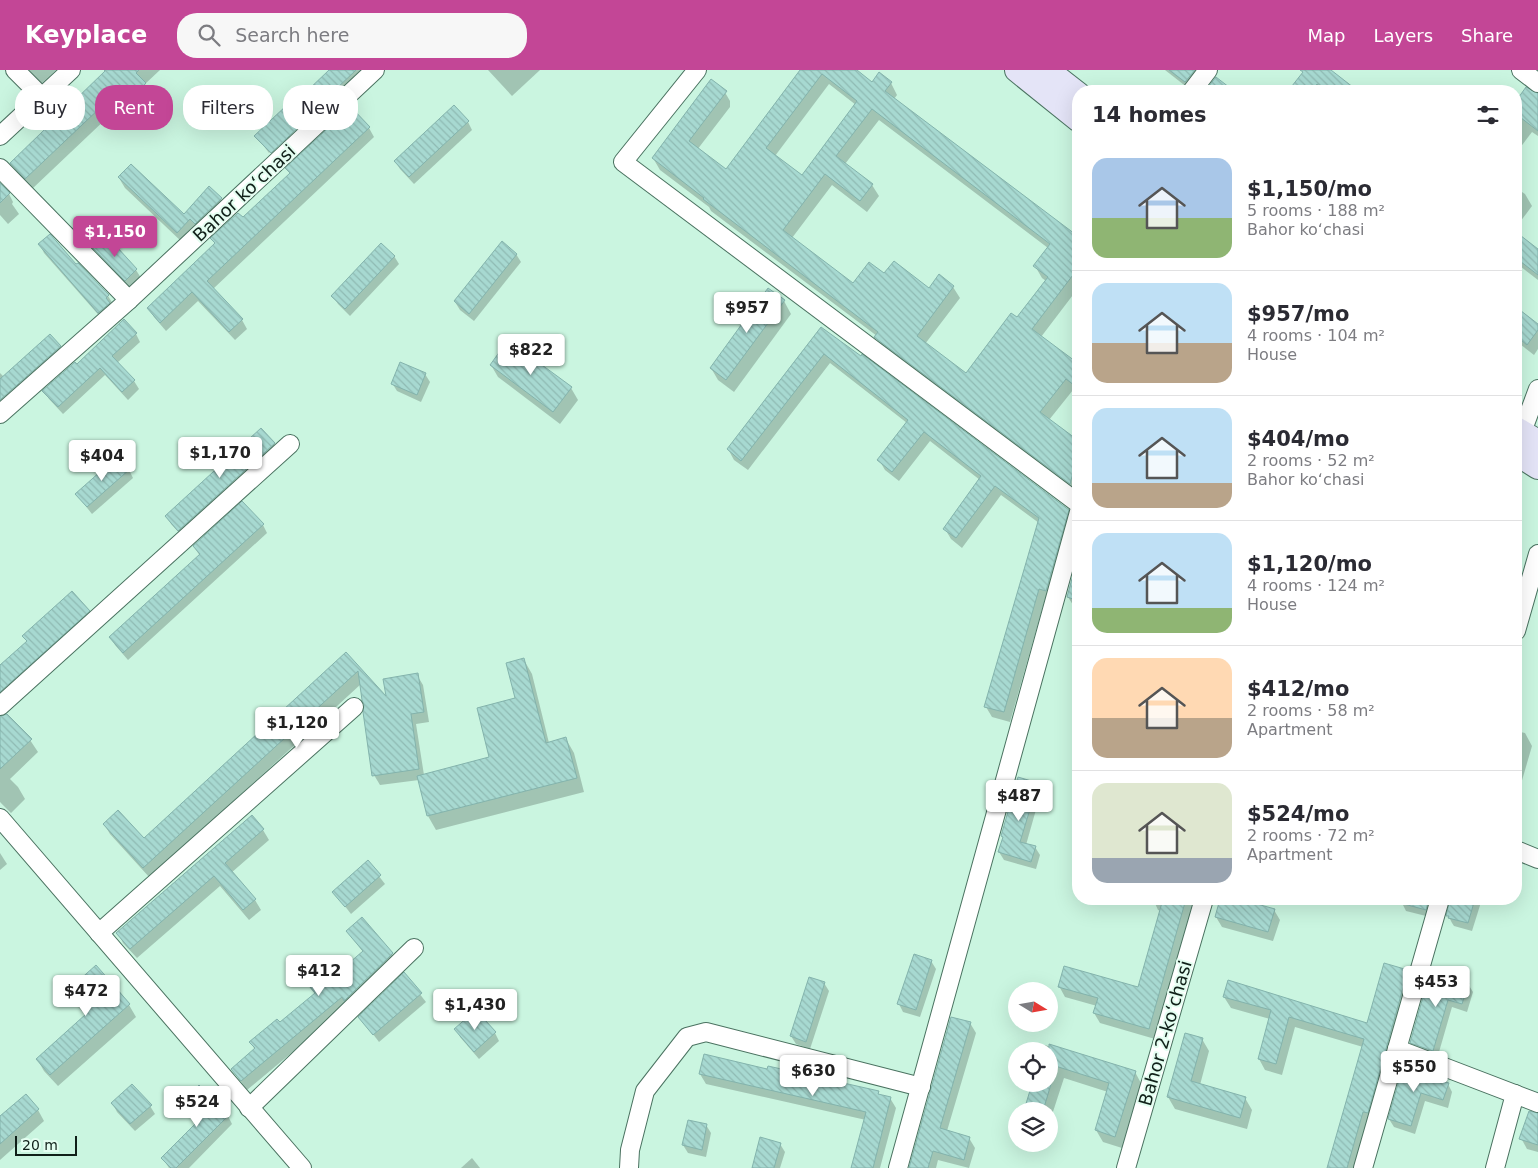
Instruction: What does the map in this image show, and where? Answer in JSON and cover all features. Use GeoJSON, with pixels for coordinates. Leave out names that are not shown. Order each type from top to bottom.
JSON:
{"type":"FeatureCollection","features":[{"type":"Feature","properties":{"kind":"main road"},"geometry":{"type":"LineString","coordinates":[[1017,70],[1072,114]]}},
{"type":"Feature","properties":{"kind":"main road"},"geometry":{"type":"LineString","coordinates":[[1047,70],[1072,90]]}},
{"type":"Feature","properties":{"kind":"main road"},"geometry":{"type":"LineString","coordinates":[[1523,439],[1538,467]]}},
{"type":"Feature","properties":{"kind":"street"},"geometry":{"type":"LineString","coordinates":[[16,70],[30,85]]}},
{"type":"Feature","properties":{"kind":"street"},"geometry":{"type":"LineString","coordinates":[[55,85],[71,70]]}},
{"type":"Feature","properties":{"kind":"street","name":"Bahor koʻchasi"},"geometry":{"type":"LineString","coordinates":[[0,414],[129,300],[375,70]]}},
{"type":"Feature","properties":{"kind":"street"},"geometry":{"type":"LineString","coordinates":[[697,70],[624,162],[1072,499]]}},
{"type":"Feature","properties":{"kind":"street"},"geometry":{"type":"LineString","coordinates":[[1197,85],[1208,70]]}},
{"type":"Feature","properties":{"kind":"street"},"geometry":{"type":"LineString","coordinates":[[1521,70],[1538,83]]}},
{"type":"Feature","properties":{"kind":"street"},"geometry":{"type":"LineString","coordinates":[[0,136],[15,122]]}},
{"type":"Feature","properties":{"kind":"street"},"geometry":{"type":"LineString","coordinates":[[0,168],[129,300]]}},
{"type":"Feature","properties":{"kind":"street"},"geometry":{"type":"LineString","coordinates":[[1523,439],[1538,389]]}},
{"type":"Feature","properties":{"kind":"street"},"geometry":{"type":"LineString","coordinates":[[0,706],[290,444]]}},
{"type":"Feature","properties":{"kind":"street"},"geometry":{"type":"LineString","coordinates":[[898,1168],[1072,537]]}},
{"type":"Feature","properties":{"kind":"street"},"geometry":{"type":"LineString","coordinates":[[1522,610],[1538,554]]}},
{"type":"Feature","properties":{"kind":"street"},"geometry":{"type":"LineString","coordinates":[[99,933],[354,707]]}},
{"type":"Feature","properties":{"kind":"street"},"geometry":{"type":"LineString","coordinates":[[0,818],[302,1168]]}},
{"type":"Feature","properties":{"kind":"street"},"geometry":{"type":"LineString","coordinates":[[1522,852],[1538,859]]}},
{"type":"Feature","properties":{"kind":"street","name":"Bahor 2-koʻchasi"},"geometry":{"type":"LineString","coordinates":[[1126,1168],[1202,905]]}},
{"type":"Feature","properties":{"kind":"street"},"geometry":{"type":"LineString","coordinates":[[1364,1168],[1438,905]]}},
{"type":"Feature","properties":{"kind":"street"},"geometry":{"type":"LineString","coordinates":[[249,1108],[414,948]]}},
{"type":"Feature","properties":{"kind":"street"},"geometry":{"type":"LineString","coordinates":[[629,1168],[630,1150],[645,1092],[687,1037],[706,1032],[921,1087]]}},
{"type":"Feature","properties":{"kind":"street"},"geometry":{"type":"LineString","coordinates":[[1397,1050],[1538,1103]]}},
{"type":"Feature","properties":{"kind":"street"},"geometry":{"type":"LineString","coordinates":[[1495,1168],[1515,1094]]}},
{"type":"Feature","properties":{"kind":"building"},"geometry":{"type":"Polygon","coordinates":[[[139,70],[136,73],[146,83],[144,85],[95,85],[95,113],[85,122],[85,90],[105,71],[139,70]]]}},
{"type":"Feature","properties":{"kind":"building"},"geometry":{"type":"Polygon","coordinates":[[[329,70],[356,70],[340,85],[313,85],[329,70]]]}},
{"type":"Feature","properties":{"kind":"building"},"geometry":{"type":"Polygon","coordinates":[[[800,70],[857,70],[872,82],[879,72],[892,82],[885,91],[1072,232],[1072,276],[1032,329],[1072,359],[1072,384],[1066,379],[1040,412],[1072,436],[1072,476],[1070,484],[874,337],[878,332],[652,158],[711,79],[727,91],[689,141],[726,169],[800,70]],[[822,74],[766,148],[802,175],[857,101],[822,74]],[[872,109],[836,156],[873,184],[860,201],[825,174],[783,230],[853,283],[869,262],[884,273],[894,261],[929,288],[939,274],[954,286],[917,336],[966,373],[1011,313],[1017,317],[1048,277],[1033,266],[1050,244],[872,109]]]}},
{"type":"Feature","properties":{"kind":"building"},"geometry":{"type":"Polygon","coordinates":[[[1169,70],[1195,70],[1185,82],[1169,70]]]}},
{"type":"Feature","properties":{"kind":"building"},"geometry":{"type":"Polygon","coordinates":[[[1300,70],[1331,70],[1350,85],[1293,85],[1303,72],[1300,70]]]}},
{"type":"Feature","properties":{"kind":"building"},"geometry":{"type":"Polygon","coordinates":[[[1216,77],[1226,85],[1210,85],[1216,77]]]}},
{"type":"Feature","properties":{"kind":"building"},"geometry":{"type":"Polygon","coordinates":[[[1526,87],[1538,93],[1538,131],[1522,119],[1522,93],[1526,87]]]}},
{"type":"Feature","properties":{"kind":"building"},"geometry":{"type":"Polygon","coordinates":[[[454,105],[469,121],[409,177],[394,161],[454,105]]]}},
{"type":"Feature","properties":{"kind":"building"},"geometry":{"type":"Polygon","coordinates":[[[283,109],[283,130],[295,130],[271,153],[254,136],[260,130],[273,130],[273,118],[283,109]]]}},
{"type":"Feature","properties":{"kind":"building"},"geometry":{"type":"Polygon","coordinates":[[[358,114],[370,127],[207,281],[243,319],[229,332],[192,292],[160,323],[147,308],[215,243],[210,238],[238,213],[243,217],[290,173],[285,168],[326,130],[358,130],[358,114]]]}},
{"type":"Feature","properties":{"kind":"building"},"geometry":{"type":"Polygon","coordinates":[[[44,130],[77,130],[25,179],[10,163],[44,130]]]}},
{"type":"Feature","properties":{"kind":"building"},"geometry":{"type":"Polygon","coordinates":[[[131,164],[184,214],[209,186],[222,198],[195,224],[190,219],[177,233],[118,177],[131,164]]]}},
{"type":"Feature","properties":{"kind":"building"},"geometry":{"type":"Polygon","coordinates":[[[0,183],[10,193],[0,203],[0,183]]]}},
{"type":"Feature","properties":{"kind":"building"},"geometry":{"type":"Polygon","coordinates":[[[50,234],[76,264],[78,263],[109,295],[106,298],[110,303],[98,313],[38,244],[50,234]]]}},
{"type":"Feature","properties":{"kind":"building"},"geometry":{"type":"Polygon","coordinates":[[[107,236],[137,269],[125,281],[93,248],[107,236]]]}},
{"type":"Feature","properties":{"kind":"building"},"geometry":{"type":"Polygon","coordinates":[[[1522,237],[1538,249],[1538,275],[1522,263],[1522,237]]]}},
{"type":"Feature","properties":{"kind":"building"},"geometry":{"type":"Polygon","coordinates":[[[502,241],[517,254],[469,314],[454,301],[502,241]]]}},
{"type":"Feature","properties":{"kind":"building"},"geometry":{"type":"Polygon","coordinates":[[[381,243],[395,256],[345,309],[331,296],[381,243]]]}},
{"type":"Feature","properties":{"kind":"building"},"geometry":{"type":"Polygon","coordinates":[[[768,288],[785,300],[726,380],[710,368],[768,288]]]}},
{"type":"Feature","properties":{"kind":"building"},"geometry":{"type":"Polygon","coordinates":[[[1522,312],[1538,324],[1538,330],[1527,345],[1522,341],[1522,312]]]}},
{"type":"Feature","properties":{"kind":"building"},"geometry":{"type":"Polygon","coordinates":[[[124,319],[137,333],[112,356],[135,380],[122,392],[100,368],[58,407],[42,391],[75,362],[77,364],[124,319]]]}},
{"type":"Feature","properties":{"kind":"building"},"geometry":{"type":"Polygon","coordinates":[[[821,327],[861,356],[862,354],[1069,510],[1046,591],[1039,589],[1004,712],[984,707],[1039,518],[995,486],[956,538],[943,529],[981,476],[924,432],[892,472],[877,460],[908,420],[824,354],[741,461],[727,449],[821,327]]]}},
{"type":"Feature","properties":{"kind":"building"},"geometry":{"type":"Polygon","coordinates":[[[50,334],[61,346],[0,400],[0,379],[50,334]]]}},
{"type":"Feature","properties":{"kind":"building"},"geometry":{"type":"Polygon","coordinates":[[[508,340],[572,387],[553,412],[490,365],[508,340]]]}},
{"type":"Feature","properties":{"kind":"building"},"geometry":{"type":"Polygon","coordinates":[[[400,362],[426,373],[417,395],[391,384],[400,362]]]}},
{"type":"Feature","properties":{"kind":"building"},"geometry":{"type":"Polygon","coordinates":[[[261,428],[275,443],[178,531],[165,516],[261,428]]]}},
{"type":"Feature","properties":{"kind":"building"},"geometry":{"type":"Polygon","coordinates":[[[118,456],[130,469],[87,507],[75,494],[118,456]]]}},
{"type":"Feature","properties":{"kind":"building"},"geometry":{"type":"Polygon","coordinates":[[[242,501],[264,524],[123,653],[109,637],[200,554],[193,546],[242,501]]]}},
{"type":"Feature","properties":{"kind":"building"},"geometry":{"type":"Polygon","coordinates":[[[1072,579],[1072,599],[1067,597],[1072,579]]]}},
{"type":"Feature","properties":{"kind":"building"},"geometry":{"type":"Polygon","coordinates":[[[72,591],[90,611],[0,692],[0,665],[27,641],[22,636],[72,591]]]}},
{"type":"Feature","properties":{"kind":"building"},"geometry":{"type":"Polygon","coordinates":[[[346,652],[386,696],[383,679],[418,673],[424,712],[411,714],[419,769],[372,776],[358,671],[143,868],[103,824],[118,810],[144,838],[346,652]]]}},
{"type":"Feature","properties":{"kind":"building"},"geometry":{"type":"Polygon","coordinates":[[[524,658],[546,743],[566,737],[577,778],[427,816],[417,776],[489,757],[477,708],[515,698],[506,663],[524,658]]]}},
{"type":"Feature","properties":{"kind":"building"},"geometry":{"type":"Polygon","coordinates":[[[7,714],[32,739],[0,769],[0,716],[7,714]]]}},
{"type":"Feature","properties":{"kind":"building"},"geometry":{"type":"Polygon","coordinates":[[[1018,777],[1038,783],[1020,842],[1036,846],[1031,862],[998,852],[1018,777]]]}},
{"type":"Feature","properties":{"kind":"building"},"geometry":{"type":"Polygon","coordinates":[[[252,815],[264,829],[225,863],[256,899],[243,910],[214,876],[130,949],[116,933],[252,815]]]}},
{"type":"Feature","properties":{"kind":"building"},"geometry":{"type":"Polygon","coordinates":[[[368,860],[381,875],[345,907],[332,892],[368,860]]]}},
{"type":"Feature","properties":{"kind":"building"},"geometry":{"type":"Polygon","coordinates":[[[1161,905],[1184,905],[1149,1029],[1093,1013],[1098,998],[1058,987],[1064,966],[1138,987],[1161,905]]]}},
{"type":"Feature","properties":{"kind":"building"},"geometry":{"type":"Polygon","coordinates":[[[1218,905],[1261,905],[1275,909],[1268,932],[1215,917],[1218,905]]]}},
{"type":"Feature","properties":{"kind":"building"},"geometry":{"type":"Polygon","coordinates":[[[1408,905],[1427,905],[1426,910],[1408,905]]]}},
{"type":"Feature","properties":{"kind":"building"},"geometry":{"type":"Polygon","coordinates":[[[1449,905],[1473,905],[1468,923],[1446,916],[1449,905]]]}},
{"type":"Feature","properties":{"kind":"building"},"geometry":{"type":"Polygon","coordinates":[[[362,917],[393,953],[344,1001],[342,997],[241,1081],[231,1069],[255,1048],[249,1042],[277,1019],[280,1022],[315,993],[298,973],[312,961],[328,981],[363,951],[346,931],[362,917]]]}},
{"type":"Feature","properties":{"kind":"building"},"geometry":{"type":"Polygon","coordinates":[[[914,954],[932,960],[916,1010],[897,1004],[914,954]]]}},
{"type":"Feature","properties":{"kind":"building"},"geometry":{"type":"Polygon","coordinates":[[[1384,963],[1408,970],[1368,1113],[1363,1112],[1347,1168],[1327,1168],[1364,1039],[1289,1017],[1276,1064],[1258,1059],[1271,1010],[1223,997],[1228,980],[1367,1023],[1384,963]]]}},
{"type":"Feature","properties":{"kind":"building"},"geometry":{"type":"Polygon","coordinates":[[[96,965],[130,1004],[50,1075],[36,1059],[86,1014],[67,991],[96,965]]]}},
{"type":"Feature","properties":{"kind":"building"},"geometry":{"type":"Polygon","coordinates":[[[404,972],[422,993],[373,1035],[358,1017],[404,972]]]}},
{"type":"Feature","properties":{"kind":"building"},"geometry":{"type":"Polygon","coordinates":[[[1432,972],[1469,983],[1462,1004],[1448,1000],[1433,1051],[1410,1043],[1429,976],[1431,977],[1432,972]]]}},
{"type":"Feature","properties":{"kind":"building"},"geometry":{"type":"Polygon","coordinates":[[[809,977],[825,982],[806,1042],[790,1036],[809,977]]]}},
{"type":"Feature","properties":{"kind":"building"},"geometry":{"type":"Polygon","coordinates":[[[476,1010],[496,1032],[474,1052],[454,1029],[476,1010]]]}},
{"type":"Feature","properties":{"kind":"building"},"geometry":{"type":"Polygon","coordinates":[[[951,1017],[971,1022],[940,1128],[970,1137],[964,1160],[933,1151],[928,1168],[909,1168],[951,1017]]]}},
{"type":"Feature","properties":{"kind":"building"},"geometry":{"type":"Polygon","coordinates":[[[1185,1033],[1203,1038],[1191,1081],[1246,1097],[1240,1118],[1167,1097],[1185,1033]]]}},
{"type":"Feature","properties":{"kind":"building"},"geometry":{"type":"Polygon","coordinates":[[[1058,1047],[1136,1071],[1115,1137],[1095,1130],[1109,1083],[1058,1067],[1058,1047]]]}},
{"type":"Feature","properties":{"kind":"building"},"geometry":{"type":"Polygon","coordinates":[[[704,1054],[767,1069],[768,1066],[879,1091],[878,1094],[891,1097],[873,1168],[851,1168],[866,1112],[699,1074],[704,1054]]]}},
{"type":"Feature","properties":{"kind":"building"},"geometry":{"type":"Polygon","coordinates":[[[1404,1063],[1427,1072],[1425,1076],[1449,1083],[1443,1100],[1421,1093],[1411,1126],[1388,1119],[1404,1063]]]}},
{"type":"Feature","properties":{"kind":"building"},"geometry":{"type":"Polygon","coordinates":[[[132,1084],[152,1105],[130,1124],[111,1103],[132,1084]]]}},
{"type":"Feature","properties":{"kind":"building"},"geometry":{"type":"Polygon","coordinates":[[[199,1085],[229,1115],[176,1168],[171,1168],[161,1158],[201,1118],[199,1116],[203,1113],[188,1097],[199,1085]]]}},
{"type":"Feature","properties":{"kind":"building"},"geometry":{"type":"Polygon","coordinates":[[[1030,1092],[1049,1092],[1046,1102],[1027,1102],[1030,1092]]]}},
{"type":"Feature","properties":{"kind":"building"},"geometry":{"type":"Polygon","coordinates":[[[26,1094],[39,1109],[0,1144],[0,1116],[26,1094]]]}},
{"type":"Feature","properties":{"kind":"building"},"geometry":{"type":"Polygon","coordinates":[[[1529,1111],[1538,1113],[1538,1145],[1519,1139],[1529,1111]]]}},
{"type":"Feature","properties":{"kind":"building"},"geometry":{"type":"Polygon","coordinates":[[[688,1120],[707,1124],[702,1150],[682,1145],[688,1120]]]}},
{"type":"Feature","properties":{"kind":"building"},"geometry":{"type":"Polygon","coordinates":[[[760,1137],[781,1143],[774,1168],[752,1168],[760,1137]]]}}]}
